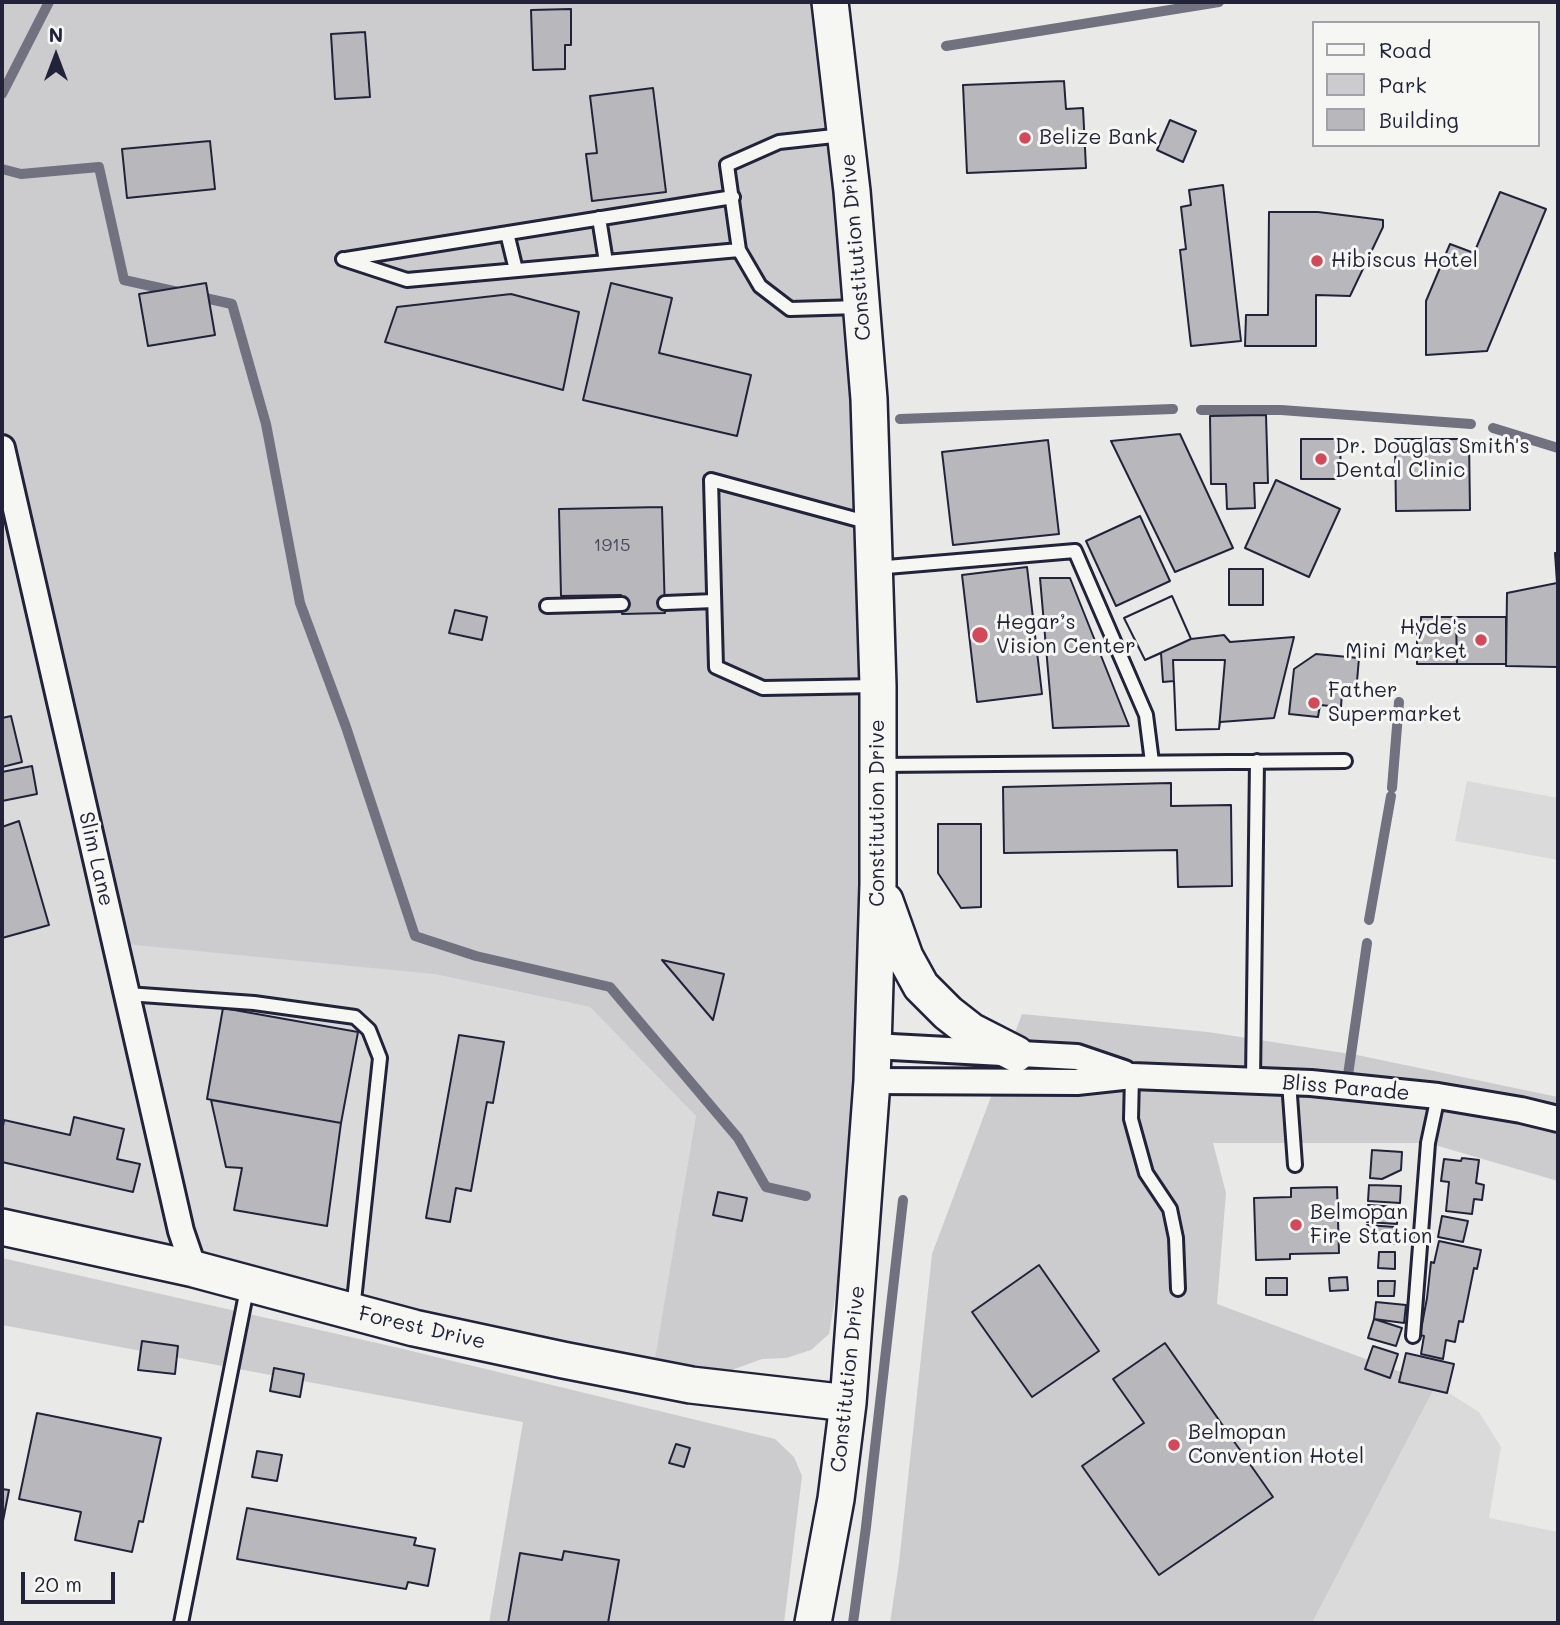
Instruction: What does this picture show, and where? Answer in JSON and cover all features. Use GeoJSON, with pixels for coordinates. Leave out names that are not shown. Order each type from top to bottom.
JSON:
{"type":"FeatureCollection","features":[{"type":"Feature","properties":{"kind":"main road","name":"Constitution Drive"},"geometry":{"type":"LineString","coordinates":[[813,1623],[836,1499],[848,1403],[872,1081],[878,884],[878,686],[869,399],[847,135],[830,2]]}},
{"type":"Feature","properties":{"kind":"main road"},"geometry":{"type":"LineString","coordinates":[[878,884],[905,957],[921,986],[971,1031],[1016,1054]]}},
{"type":"Feature","properties":{"kind":"main road","name":"Forest Drive"},"geometry":{"type":"LineString","coordinates":[[2,1227],[194,1269],[414,1328],[691,1385],[848,1403]]}},
{"type":"Feature","properties":{"kind":"street","name":"Slim Lane"},"geometry":{"type":"LineString","coordinates":[[2,448],[181,1231],[194,1269]]}},
{"type":"Feature","properties":{"kind":"street","name":"Bliss Parade"},"geometry":{"type":"LineString","coordinates":[[873,1046],[1077,1058],[1132,1076]]}},
{"type":"Feature","properties":{"kind":"street","name":"Bliss Parade"},"geometry":{"type":"LineString","coordinates":[[872,1081],[1077,1082],[1132,1076],[1253,1080],[1438,1096],[1558,1119]]}},
{"type":"Feature","properties":{"kind":"lane"},"geometry":{"type":"LineString","coordinates":[[847,135],[779,142],[727,164],[739,250],[760,286],[790,309],[862,307]]}},
{"type":"Feature","properties":{"kind":"lane"},"geometry":{"type":"LineString","coordinates":[[733,197],[343,259],[407,280],[739,250]]}},
{"type":"Feature","properties":{"kind":"lane"},"geometry":{"type":"LineString","coordinates":[[599,218],[606,262]]}},
{"type":"Feature","properties":{"kind":"lane"},"geometry":{"type":"LineString","coordinates":[[507,233],[516,270]]}},
{"type":"Feature","properties":{"kind":"lane"},"geometry":{"type":"LineString","coordinates":[[873,524],[711,480],[716,667],[763,688],[878,686]]}},
{"type":"Feature","properties":{"kind":"lane"},"geometry":{"type":"LineString","coordinates":[[875,568],[1075,551],[1146,715],[1152,762]]}},
{"type":"Feature","properties":{"kind":"lane"},"geometry":{"type":"LineString","coordinates":[[664,603],[714,601]]}},
{"type":"Feature","properties":{"kind":"lane"},"geometry":{"type":"LineString","coordinates":[[547,606],[622,604]]}},
{"type":"Feature","properties":{"kind":"lane"},"geometry":{"type":"LineString","coordinates":[[1253,1080],[1257,761]]}},
{"type":"Feature","properties":{"kind":"lane"},"geometry":{"type":"LineString","coordinates":[[879,765],[1345,761]]}},
{"type":"Feature","properties":{"kind":"lane"},"geometry":{"type":"LineString","coordinates":[[127,994],[254,1003],[355,1017],[369,1030],[380,1058],[353,1312]]}},
{"type":"Feature","properties":{"kind":"lane"},"geometry":{"type":"LineString","coordinates":[[1132,1076],[1130,1119],[1146,1173],[1170,1209],[1176,1238],[1178,1289]]}},
{"type":"Feature","properties":{"kind":"lane"},"geometry":{"type":"LineString","coordinates":[[1289,1082],[1295,1165]]}},
{"type":"Feature","properties":{"kind":"lane"},"geometry":{"type":"LineString","coordinates":[[1413,1336],[1428,1143],[1438,1096]]}},
{"type":"Feature","properties":{"kind":"lane"},"geometry":{"type":"LineString","coordinates":[[181,1623],[248,1284]]}},
{"type":"Feature","properties":{"kind":"shaded area"},"geometry":{"type":"Polygon","coordinates":[[[2,498],[434,974],[590,1007],[697,1116],[652,1376],[2,1230],[2,498]]]}},
{"type":"Feature","properties":{"kind":"shaded area"},"geometry":{"type":"Polygon","coordinates":[[[1467,781],[1558,798],[1558,860],[1455,841],[1467,781]]]}},
{"type":"Feature","properties":{"kind":"shaded area"},"geometry":{"type":"Polygon","coordinates":[[[1436,1385],[1479,1412],[1501,1447],[1489,1518],[1558,1532],[1558,1623],[1312,1623],[1436,1385]]]}},
{"type":"Feature","properties":{"kind":"green space"},"geometry":{"type":"Polygon","coordinates":[[[2,2],[830,2],[847,135],[872,1081],[829,1334],[811,1350],[786,1358],[762,1359],[691,1385],[652,1376],[696,1116],[590,1007],[434,974],[115,943],[2,448],[2,2]]]}},
{"type":"Feature","properties":{"kind":"green space"},"geometry":{"type":"Polygon","coordinates":[[[1022,1014],[1208,1032],[1357,1055],[1558,1097],[1558,1181],[1428,1143],[1213,1143],[1226,1193],[1217,1304],[1436,1385],[1312,1623],[890,1623],[899,1563],[932,1254],[1022,1014]]]}},
{"type":"Feature","properties":{"kind":"green space"},"geometry":{"type":"Polygon","coordinates":[[[2,1258],[399,1348],[775,1439],[794,1457],[802,1476],[784,1623],[489,1623],[523,1422],[2,1325],[2,1258]]]}},
{"type":"Feature","properties":{"kind":"building"},"geometry":{"type":"Polygon","coordinates":[[[571,9],[571,45],[565,45],[565,69],[533,70],[531,10],[571,9]]]}},
{"type":"Feature","properties":{"kind":"building"},"geometry":{"type":"Polygon","coordinates":[[[365,32],[370,97],[335,99],[331,34],[365,32]]]}},
{"type":"Feature","properties":{"kind":"building","name":"Belize Bank"},"geometry":{"type":"Polygon","coordinates":[[[1064,81],[1066,109],[1083,108],[1086,168],[967,173],[963,85],[1064,81]]]}},
{"type":"Feature","properties":{"kind":"building"},"geometry":{"type":"Polygon","coordinates":[[[653,88],[666,192],[592,201],[586,154],[597,153],[590,96],[653,88]]]}},
{"type":"Feature","properties":{"kind":"building"},"geometry":{"type":"Polygon","coordinates":[[[1170,120],[1196,131],[1183,162],[1157,150],[1170,120]]]}},
{"type":"Feature","properties":{"kind":"building"},"geometry":{"type":"Polygon","coordinates":[[[210,141],[215,189],[127,198],[122,149],[210,141]]]}},
{"type":"Feature","properties":{"kind":"building"},"geometry":{"type":"Polygon","coordinates":[[[1223,185],[1241,341],[1191,346],[1180,250],[1186,249],[1181,207],[1191,205],[1189,190],[1223,185]]]}},
{"type":"Feature","properties":{"kind":"building"},"geometry":{"type":"Polygon","coordinates":[[[1500,192],[1546,209],[1487,351],[1426,355],[1426,301],[1450,244],[1474,253],[1500,192]]]}},
{"type":"Feature","properties":{"kind":"building","name":"Hibiscus Hotel"},"geometry":{"type":"Polygon","coordinates":[[[1269,212],[1318,212],[1383,220],[1383,227],[1350,296],[1316,295],[1316,346],[1245,346],[1246,315],[1268,315],[1269,212]]]}},
{"type":"Feature","properties":{"kind":"building"},"geometry":{"type":"Polygon","coordinates":[[[206,283],[215,335],[148,346],[139,294],[206,283]]]}},
{"type":"Feature","properties":{"kind":"building"},"geometry":{"type":"Polygon","coordinates":[[[611,283],[672,298],[659,353],[751,375],[737,436],[583,400],[611,283]]]}},
{"type":"Feature","properties":{"kind":"building"},"geometry":{"type":"Polygon","coordinates":[[[511,294],[579,312],[563,390],[385,342],[397,307],[511,294]]]}},
{"type":"Feature","properties":{"kind":"building"},"geometry":{"type":"Polygon","coordinates":[[[1266,415],[1268,483],[1254,483],[1255,508],[1227,509],[1226,484],[1211,484],[1210,416],[1266,415]]]}},
{"type":"Feature","properties":{"kind":"building"},"geometry":{"type":"Polygon","coordinates":[[[1180,434],[1233,548],[1175,572],[1111,441],[1180,434]]]}},
{"type":"Feature","properties":{"kind":"building","name":"Dr. Douglas Smith's Dental Clinic"},"geometry":{"type":"Polygon","coordinates":[[[1301,439],[1340,439],[1341,479],[1301,479],[1301,439]]]}},
{"type":"Feature","properties":{"kind":"building"},"geometry":{"type":"Polygon","coordinates":[[[1395,439],[1469,439],[1470,510],[1396,511],[1395,439]]]}},
{"type":"Feature","properties":{"kind":"building"},"geometry":{"type":"Polygon","coordinates":[[[1048,440],[1059,534],[953,545],[942,452],[1048,440]]]}},
{"type":"Feature","properties":{"kind":"building"},"geometry":{"type":"Polygon","coordinates":[[[1276,480],[1340,509],[1309,577],[1245,548],[1276,480]]]}},
{"type":"Feature","properties":{"kind":"building"},"geometry":{"type":"Polygon","coordinates":[[[662,507],[665,613],[622,614],[621,595],[561,596],[559,509],[662,507]]]}},
{"type":"Feature","properties":{"kind":"building"},"geometry":{"type":"Polygon","coordinates":[[[1140,516],[1170,581],[1116,606],[1086,541],[1140,516]]]}},
{"type":"Feature","properties":{"kind":"building"},"geometry":{"type":"Polygon","coordinates":[[[1555,553],[1558,553],[1558,667],[1506,666],[1507,593],[1557,583],[1555,553]]]}},
{"type":"Feature","properties":{"kind":"building"},"geometry":{"type":"Polygon","coordinates":[[[1027,567],[1042,694],[977,702],[962,575],[1027,567]]]}},
{"type":"Feature","properties":{"kind":"building"},"geometry":{"type":"Polygon","coordinates":[[[1229,569],[1263,569],[1263,605],[1229,605],[1229,569]]]}},
{"type":"Feature","properties":{"kind":"building"},"geometry":{"type":"Polygon","coordinates":[[[1040,578],[1070,578],[1129,726],[1053,728],[1040,578]]]}},
{"type":"Feature","properties":{"kind":"building"},"geometry":{"type":"Polygon","coordinates":[[[1172,596],[1191,639],[1145,660],[1124,618],[1172,596]]]}},
{"type":"Feature","properties":{"kind":"building"},"geometry":{"type":"Polygon","coordinates":[[[1172,596],[1191,639],[1224,635],[1230,642],[1294,637],[1274,718],[1220,722],[1219,729],[1176,730],[1174,681],[1163,682],[1161,653],[1145,660],[1124,618],[1172,596]]]}},
{"type":"Feature","properties":{"kind":"building"},"geometry":{"type":"Polygon","coordinates":[[[455,610],[487,617],[482,640],[449,633],[455,610]]]}},
{"type":"Feature","properties":{"kind":"building"},"geometry":{"type":"Polygon","coordinates":[[[1421,617],[1456,617],[1457,664],[1417,664],[1417,632],[1421,632],[1421,617]]]}},
{"type":"Feature","properties":{"kind":"building","name":"Hyde's Mini Market"},"geometry":{"type":"Polygon","coordinates":[[[1456,617],[1506,617],[1506,664],[1457,664],[1456,617]]]}},
{"type":"Feature","properties":{"kind":"building"},"geometry":{"type":"Polygon","coordinates":[[[1316,654],[1359,658],[1356,693],[1342,692],[1341,707],[1320,705],[1318,717],[1289,714],[1294,669],[1316,654]]]}},
{"type":"Feature","properties":{"kind":"building"},"geometry":{"type":"Polygon","coordinates":[[[1173,660],[1225,660],[1219,729],[1176,730],[1173,660]]]}},
{"type":"Feature","properties":{"kind":"building"},"geometry":{"type":"Polygon","coordinates":[[[11,716],[22,762],[2,767],[2,718],[11,716]]]}},
{"type":"Feature","properties":{"kind":"building"},"geometry":{"type":"Polygon","coordinates":[[[32,766],[37,794],[2,801],[2,772],[32,766]]]}},
{"type":"Feature","properties":{"kind":"building"},"geometry":{"type":"Polygon","coordinates":[[[1171,783],[1171,806],[1231,805],[1232,886],[1178,887],[1177,850],[1004,853],[1003,787],[1171,783]]]}},
{"type":"Feature","properties":{"kind":"building"},"geometry":{"type":"Polygon","coordinates":[[[19,821],[49,925],[2,938],[2,827],[19,821]]]}},
{"type":"Feature","properties":{"kind":"building"},"geometry":{"type":"Polygon","coordinates":[[[938,824],[981,824],[981,907],[961,908],[938,873],[938,824]]]}},
{"type":"Feature","properties":{"kind":"building"},"geometry":{"type":"Polygon","coordinates":[[[662,960],[724,974],[713,1020],[662,960]]]}},
{"type":"Feature","properties":{"kind":"building"},"geometry":{"type":"Polygon","coordinates":[[[223,1008],[358,1032],[341,1123],[207,1099],[223,1008]]]}},
{"type":"Feature","properties":{"kind":"building"},"geometry":{"type":"Polygon","coordinates":[[[459,1035],[504,1042],[493,1103],[487,1102],[471,1191],[456,1188],[450,1222],[426,1218],[459,1035]]]}},
{"type":"Feature","properties":{"kind":"building"},"geometry":{"type":"Polygon","coordinates":[[[211,1100],[341,1123],[327,1226],[234,1210],[242,1168],[226,1167],[211,1100]]]}},
{"type":"Feature","properties":{"kind":"building"},"geometry":{"type":"Polygon","coordinates":[[[74,1117],[124,1129],[117,1159],[140,1164],[133,1192],[2,1162],[4,1120],[70,1135],[74,1117]]]}},
{"type":"Feature","properties":{"kind":"building"},"geometry":{"type":"Polygon","coordinates":[[[1372,1150],[1402,1152],[1401,1170],[1382,1179],[1370,1178],[1372,1150]]]}},
{"type":"Feature","properties":{"kind":"building"},"geometry":{"type":"Polygon","coordinates":[[[1462,1158],[1479,1160],[1476,1183],[1484,1185],[1482,1200],[1474,1199],[1472,1214],[1446,1211],[1449,1182],[1441,1181],[1444,1159],[1461,1161],[1462,1158]]]}},
{"type":"Feature","properties":{"kind":"building"},"geometry":{"type":"Polygon","coordinates":[[[1369,1185],[1401,1186],[1400,1203],[1368,1201],[1369,1185]]]}},
{"type":"Feature","properties":{"kind":"building","name":"Belmopan Fire Station"},"geometry":{"type":"Polygon","coordinates":[[[1337,1187],[1339,1253],[1290,1254],[1290,1259],[1256,1260],[1254,1198],[1291,1197],[1291,1188],[1337,1187]]]}},
{"type":"Feature","properties":{"kind":"building"},"geometry":{"type":"Polygon","coordinates":[[[718,1192],[747,1198],[742,1221],[713,1215],[718,1192]]]}},
{"type":"Feature","properties":{"kind":"building"},"geometry":{"type":"Polygon","coordinates":[[[1368,1205],[1398,1207],[1397,1224],[1367,1222],[1368,1205]]]}},
{"type":"Feature","properties":{"kind":"building"},"geometry":{"type":"Polygon","coordinates":[[[1442,1216],[1468,1221],[1463,1242],[1438,1237],[1442,1216]]]}},
{"type":"Feature","properties":{"kind":"building"},"geometry":{"type":"Polygon","coordinates":[[[1367,1225],[1395,1227],[1394,1244],[1366,1242],[1367,1225]]]}},
{"type":"Feature","properties":{"kind":"building"},"geometry":{"type":"Polygon","coordinates":[[[1439,1241],[1481,1250],[1477,1269],[1474,1268],[1463,1322],[1459,1321],[1455,1342],[1446,1340],[1443,1359],[1421,1354],[1424,1336],[1420,1335],[1431,1262],[1434,1263],[1439,1241]]]}},
{"type":"Feature","properties":{"kind":"building"},"geometry":{"type":"Polygon","coordinates":[[[1379,1252],[1395,1252],[1395,1269],[1378,1268],[1379,1252]]]}},
{"type":"Feature","properties":{"kind":"building"},"geometry":{"type":"Polygon","coordinates":[[[1039,1265],[1099,1351],[1032,1397],[972,1312],[1039,1265]]]}},
{"type":"Feature","properties":{"kind":"building"},"geometry":{"type":"Polygon","coordinates":[[[1347,1277],[1348,1290],[1330,1291],[1329,1278],[1347,1277]]]}},
{"type":"Feature","properties":{"kind":"building"},"geometry":{"type":"Polygon","coordinates":[[[1266,1278],[1287,1278],[1287,1295],[1266,1295],[1266,1278]]]}},
{"type":"Feature","properties":{"kind":"building"},"geometry":{"type":"Polygon","coordinates":[[[1378,1281],[1395,1281],[1394,1296],[1378,1296],[1378,1281]]]}},
{"type":"Feature","properties":{"kind":"building"},"geometry":{"type":"Polygon","coordinates":[[[1376,1302],[1406,1305],[1404,1323],[1374,1319],[1376,1302]]]}},
{"type":"Feature","properties":{"kind":"building"},"geometry":{"type":"Polygon","coordinates":[[[1374,1319],[1402,1328],[1396,1346],[1368,1338],[1374,1319]]]}},
{"type":"Feature","properties":{"kind":"building"},"geometry":{"type":"Polygon","coordinates":[[[142,1341],[178,1346],[175,1374],[138,1370],[142,1341]]]}},
{"type":"Feature","properties":{"kind":"building","name":"Belmopan Convention Hotel"},"geometry":{"type":"Polygon","coordinates":[[[1165,1343],[1273,1497],[1159,1575],[1082,1466],[1144,1423],[1113,1379],[1165,1343]]]}},
{"type":"Feature","properties":{"kind":"building"},"geometry":{"type":"Polygon","coordinates":[[[1373,1346],[1398,1354],[1390,1378],[1365,1369],[1373,1346]]]}},
{"type":"Feature","properties":{"kind":"building"},"geometry":{"type":"Polygon","coordinates":[[[1406,1353],[1454,1364],[1447,1393],[1399,1382],[1406,1353]]]}},
{"type":"Feature","properties":{"kind":"building"},"geometry":{"type":"Polygon","coordinates":[[[274,1368],[304,1374],[300,1397],[270,1391],[274,1368]]]}},
{"type":"Feature","properties":{"kind":"building"},"geometry":{"type":"Polygon","coordinates":[[[37,1413],[161,1438],[143,1522],[139,1521],[132,1552],[75,1540],[81,1512],[19,1499],[37,1413]]]}},
{"type":"Feature","properties":{"kind":"building"},"geometry":{"type":"Polygon","coordinates":[[[676,1444],[690,1448],[684,1467],[669,1463],[676,1444]]]}},
{"type":"Feature","properties":{"kind":"building"},"geometry":{"type":"Polygon","coordinates":[[[257,1451],[282,1455],[277,1481],[252,1477],[257,1451]]]}},
{"type":"Feature","properties":{"kind":"building"},"geometry":{"type":"Polygon","coordinates":[[[2,1489],[9,1490],[2,1526],[2,1489]]]}},
{"type":"Feature","properties":{"kind":"building"},"geometry":{"type":"Polygon","coordinates":[[[247,1508],[416,1538],[414,1545],[435,1549],[428,1586],[408,1582],[406,1589],[237,1559],[247,1508]]]}},
{"type":"Feature","properties":{"kind":"building"},"geometry":{"type":"Polygon","coordinates":[[[564,1551],[619,1560],[608,1623],[508,1623],[520,1553],[562,1560],[564,1551]]]}},
{"type":"Feature","properties":{"kind":"waterway"},"geometry":{"type":"LineString","coordinates":[[2,94],[49,2]]}},
{"type":"Feature","properties":{"kind":"waterway"},"geometry":{"type":"LineString","coordinates":[[946,46],[1219,2]]}},
{"type":"Feature","properties":{"kind":"waterway"},"geometry":{"type":"LineString","coordinates":[[2,169],[21,174],[99,167],[124,280],[178,292]]}},
{"type":"Feature","properties":{"kind":"waterway"},"geometry":{"type":"LineString","coordinates":[[196,296],[232,304],[266,424],[300,603],[346,727],[415,936],[476,956],[610,987],[738,1138],[766,1187],[806,1196]]}},
{"type":"Feature","properties":{"kind":"waterway"},"geometry":{"type":"LineString","coordinates":[[900,419],[1173,409]]}},
{"type":"Feature","properties":{"kind":"waterway"},"geometry":{"type":"LineString","coordinates":[[1201,410],[1281,410],[1471,424]]}},
{"type":"Feature","properties":{"kind":"waterway"},"geometry":{"type":"LineString","coordinates":[[1493,428],[1558,448]]}},
{"type":"Feature","properties":{"kind":"waterway"},"geometry":{"type":"LineString","coordinates":[[1392,788],[1399,702]]}},
{"type":"Feature","properties":{"kind":"waterway"},"geometry":{"type":"LineString","coordinates":[[1369,920],[1391,796]]}},
{"type":"Feature","properties":{"kind":"waterway"},"geometry":{"type":"LineString","coordinates":[[1350,1082],[1347,1082],[1367,943]]}},
{"type":"Feature","properties":{"kind":"waterway"},"geometry":{"type":"LineString","coordinates":[[853,1623],[903,1200]]}},
{"type":"Feature","properties":{"kind":"place","name":"Belize Bank"},"geometry":{"type":"Point","coordinates":[1025,138]}},
{"type":"Feature","properties":{"kind":"place","name":"Hibiscus Hotel"},"geometry":{"type":"Point","coordinates":[1317,261]}},
{"type":"Feature","properties":{"kind":"place","name":"Dr. Douglas Smith's Dental Clinic"},"geometry":{"type":"Point","coordinates":[1321,459]}},
{"type":"Feature","properties":{"kind":"place","name":"Hegar’s Vision Center"},"geometry":{"type":"Point","coordinates":[980,635]}},
{"type":"Feature","properties":{"kind":"place","name":"Hyde's Mini Market"},"geometry":{"type":"Point","coordinates":[1481,640]}},
{"type":"Feature","properties":{"kind":"place","name":"Father Supermarket"},"geometry":{"type":"Point","coordinates":[1314,703]}},
{"type":"Feature","properties":{"kind":"place","name":"Belmopan Fire Station"},"geometry":{"type":"Point","coordinates":[1296,1225]}},
{"type":"Feature","properties":{"kind":"place","name":"Belmopan Convention Hotel"},"geometry":{"type":"Point","coordinates":[1174,1445]}}]}
